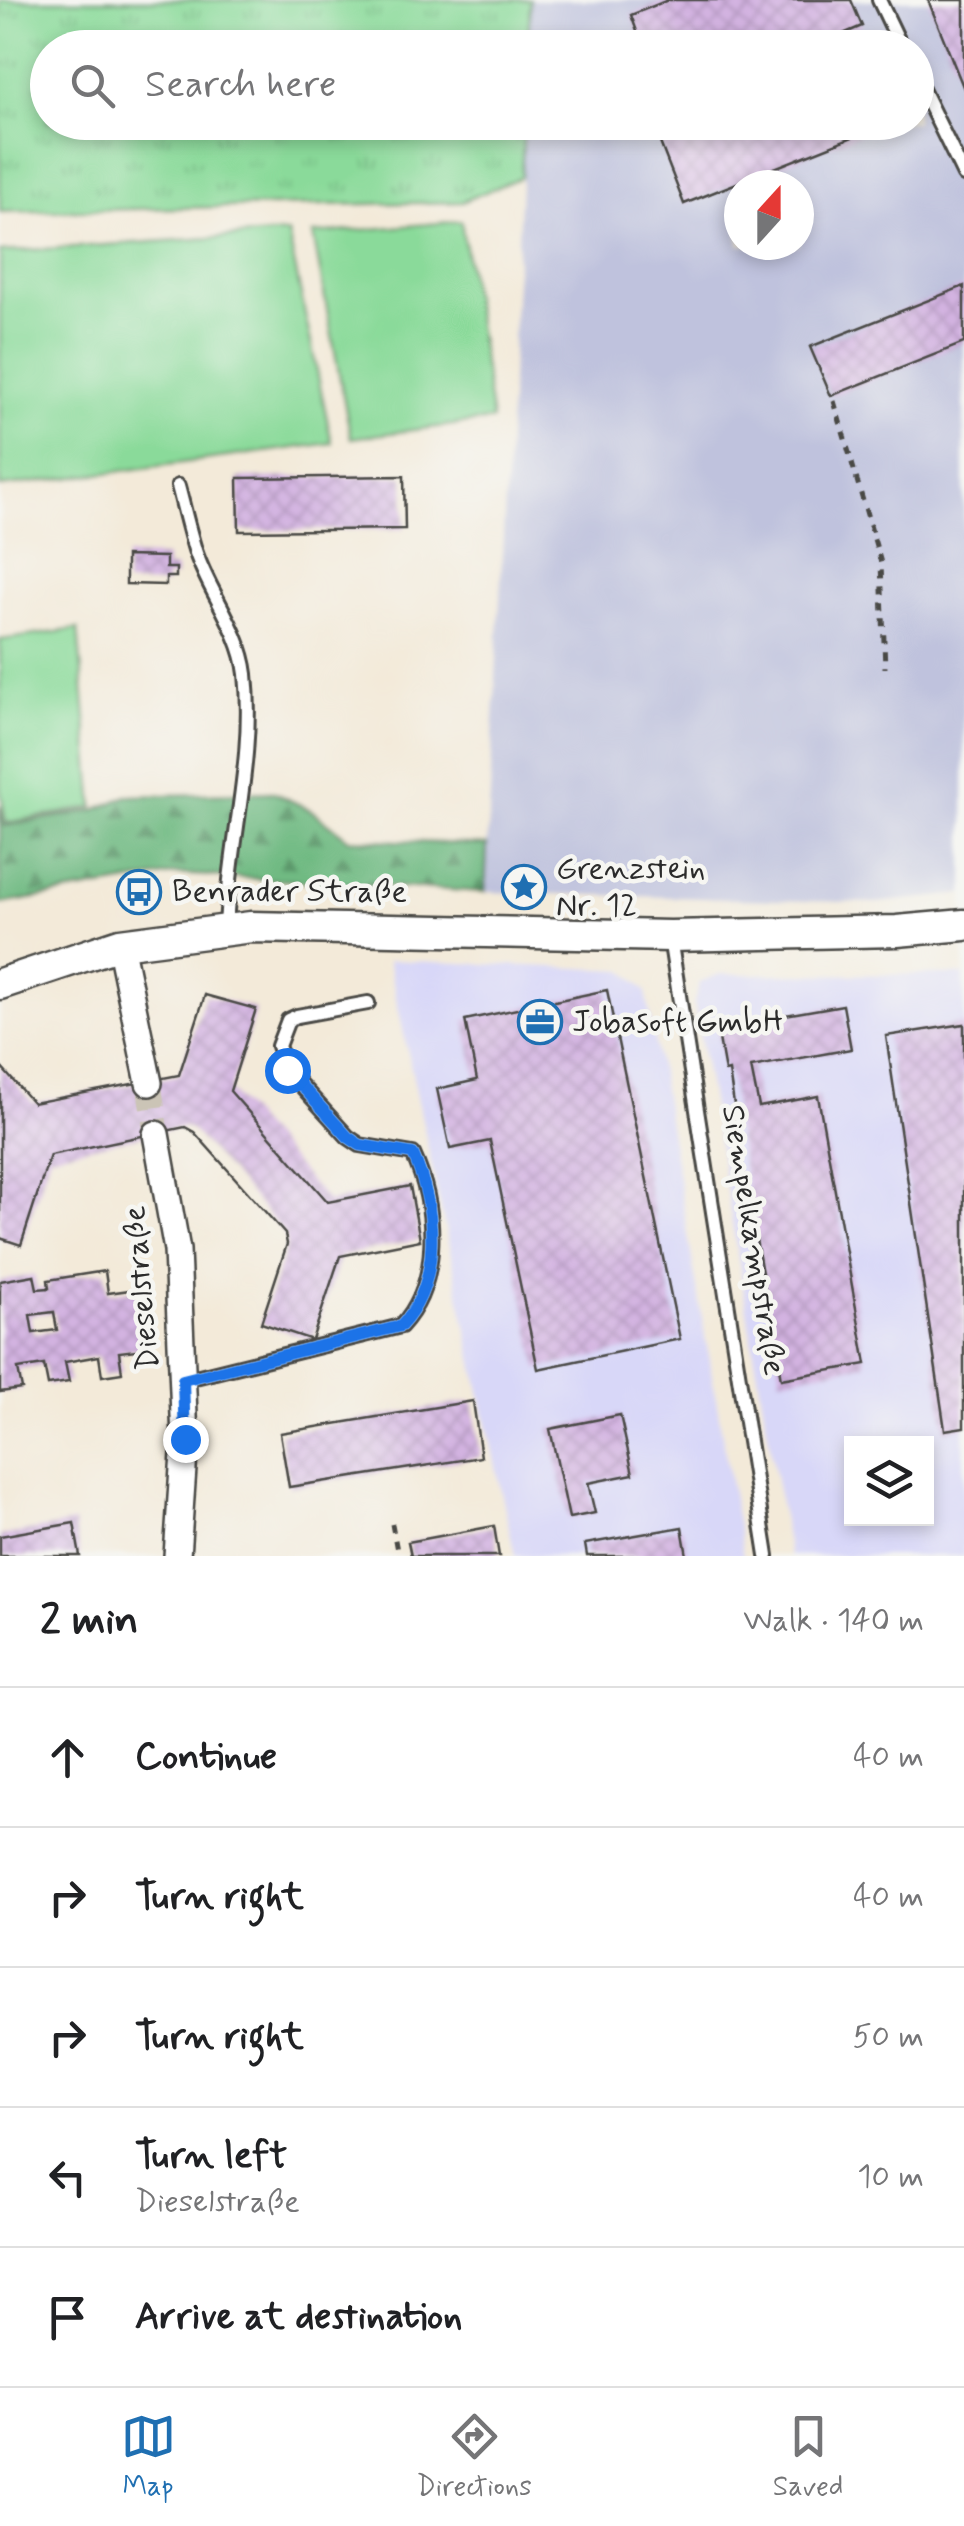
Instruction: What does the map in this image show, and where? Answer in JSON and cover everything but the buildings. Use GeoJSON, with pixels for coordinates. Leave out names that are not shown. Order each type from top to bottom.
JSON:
{"type":"FeatureCollection","features":[{"type":"Feature","properties":{"kind":"street"},"geometry":{"type":"LineString","coordinates":[[0,984],[120,944],[251,927],[670,936],[897,931],[964,925]]}},
{"type":"Feature","properties":{"kind":"street"},"geometry":{"type":"LineString","coordinates":[[120,944],[149,1083]]}},
{"type":"Feature","properties":{"kind":"street","name":"Dieselstraße"},"geometry":{"type":"LineString","coordinates":[[156,1134],[177,1250],[185,1439],[176,1556]]}},
{"type":"Feature","properties":{"kind":"lane"},"geometry":{"type":"LineString","coordinates":[[879,0],[893,30]]}},
{"type":"Feature","properties":{"kind":"lane"},"geometry":{"type":"LineString","coordinates":[[934,114],[964,175]]}},
{"type":"Feature","properties":{"kind":"lane"},"geometry":{"type":"LineString","coordinates":[[178,486],[196,554],[232,629],[246,669],[249,723],[228,876],[226,930]]}},
{"type":"Feature","properties":{"kind":"lane","name":"Siempelkampstraße"},"geometry":{"type":"LineString","coordinates":[[670,936],[767,1556]]}},
{"type":"Feature","properties":{"kind":"lane"},"geometry":{"type":"LineString","coordinates":[[183,1380],[401,1326],[418,1299],[430,1268],[432,1234],[428,1204],[413,1154],[360,1145],[348,1137],[287,1070],[278,1046],[288,1020],[368,1003]]}},
{"type":"Feature","properties":{"kind":"path"},"geometry":{"type":"LineString","coordinates":[[834,401],[881,563],[885,668]]}},
{"type":"Feature","properties":{"kind":"path"},"geometry":{"type":"LineString","coordinates":[[392,1524],[398,1556]]}},
{"type":"Feature","properties":{"kind":"shaded area"},"geometry":{"type":"Polygon","coordinates":[[[530,0],[964,0],[964,894],[877,903],[485,892],[523,140],[934,140],[934,30],[529,30],[530,0]]]}},
{"type":"Feature","properties":{"kind":"shaded area"},"geometry":{"type":"Polygon","coordinates":[[[388,960],[624,970],[646,991],[743,1556],[515,1556],[388,960]]]}},
{"type":"Feature","properties":{"kind":"shaded area"},"geometry":{"type":"Polygon","coordinates":[[[720,974],[964,975],[964,1556],[789,1556],[694,1002],[700,982],[720,974]]]}},
{"type":"Feature","properties":{"kind":"green space"},"geometry":{"type":"Polygon","coordinates":[[[0,0],[530,0],[529,30],[30,30],[30,140],[523,140],[521,177],[462,202],[0,212],[0,0]]]}},
{"type":"Feature","properties":{"kind":"green space"},"geometry":{"type":"Polygon","coordinates":[[[461,221],[492,420],[351,438],[313,234],[461,221]]]}},
{"type":"Feature","properties":{"kind":"green space"},"geometry":{"type":"Polygon","coordinates":[[[288,233],[332,443],[0,487],[0,252],[288,233]]]}},
{"type":"Feature","properties":{"kind":"green space"},"geometry":{"type":"Polygon","coordinates":[[[78,629],[94,807],[6,823],[0,788],[0,640],[78,629]]]}},
{"type":"Feature","properties":{"kind":"green space"},"geometry":{"type":"Polygon","coordinates":[[[273,792],[311,810],[349,839],[487,845],[485,892],[177,874],[0,904],[0,806],[4,826],[95,810],[127,796],[273,792]]]}},
{"type":"Feature","properties":{"kind":"tunnel"},"geometry":{"type":"LineString","coordinates":[[149,1083],[156,1134]]}},
{"type":"Feature","properties":{"kind":"place","name":"Grenzstein Nr. 12"},"geometry":{"type":"Point","coordinates":[524,887]}},
{"type":"Feature","properties":{"kind":"place","name":"Benrader Straße"},"geometry":{"type":"Point","coordinates":[139,892]}},
{"type":"Feature","properties":{"kind":"place","name":"Jobasoft GmbH"},"geometry":{"type":"Point","coordinates":[540,1022]}},
{"type":"Feature","properties":{"kind":"route"},"geometry":{"type":"LineString","coordinates":[[185,1439],[183,1380],[401,1326],[410,1316],[430,1268],[432,1234],[428,1204],[413,1154],[360,1145],[348,1137],[287,1070]]}}]}
